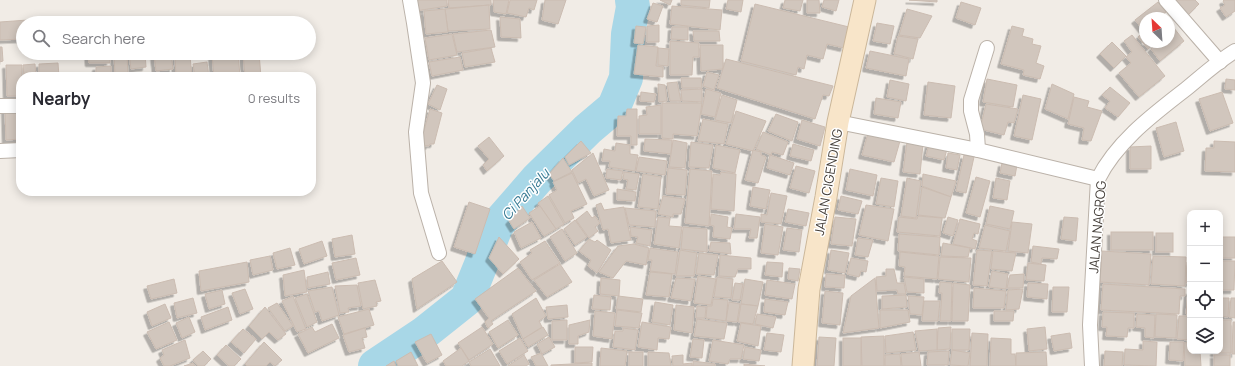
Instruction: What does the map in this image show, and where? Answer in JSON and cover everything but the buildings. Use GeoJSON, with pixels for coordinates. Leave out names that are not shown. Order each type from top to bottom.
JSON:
{"type":"FeatureCollection","features":[{"type":"Feature","properties":{"kind":"street"},"geometry":{"type":"LineString","coordinates":[[410,0],[422,83],[416,132],[421,193],[439,253]]}},
{"type":"Feature","properties":{"kind":"street","name":"JALAN CIGENDING"},"geometry":{"type":"LineString","coordinates":[[803,366],[809,289],[838,122],[865,0]]}},
{"type":"Feature","properties":{"kind":"street"},"geometry":{"type":"LineString","coordinates":[[1166,0],[1220,62]]}},
{"type":"Feature","properties":{"kind":"street"},"geometry":{"type":"LineString","coordinates":[[978,150],[977,134],[971,111],[971,100],[987,48]]}},
{"type":"Feature","properties":{"kind":"street","name":"JALAN NAGROG"},"geometry":{"type":"LineString","coordinates":[[1092,366],[1090,325],[1098,179],[1103,170],[1130,136],[1153,114],[1235,52]]}},
{"type":"Feature","properties":{"kind":"street"},"geometry":{"type":"LineString","coordinates":[[0,106],[16,106]]}},
{"type":"Feature","properties":{"kind":"street"},"geometry":{"type":"LineString","coordinates":[[838,122],[978,150],[1098,179]]}},
{"type":"Feature","properties":{"kind":"street"},"geometry":{"type":"LineString","coordinates":[[0,151],[16,150]]}},
{"type":"Feature","properties":{"kind":"waterway","name":"Ci Panjalu"},"geometry":{"type":"LineString","coordinates":[[375,366],[423,334],[467,299],[497,225],[537,179],[588,129],[614,107],[626,78],[628,34],[633,7],[632,0]]}}]}
